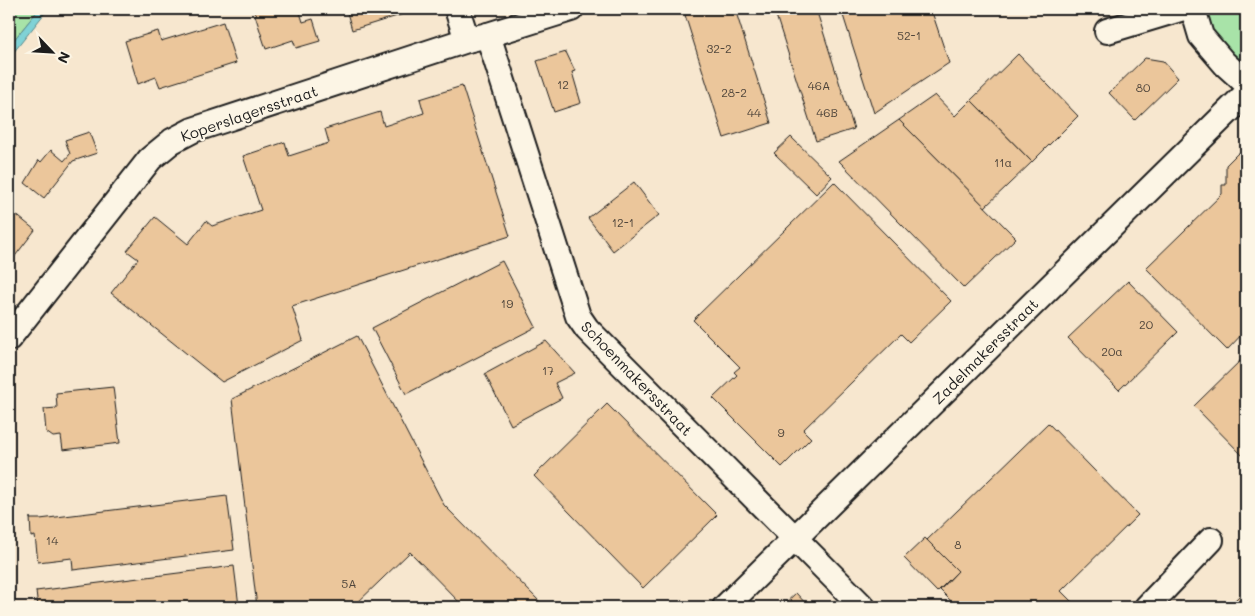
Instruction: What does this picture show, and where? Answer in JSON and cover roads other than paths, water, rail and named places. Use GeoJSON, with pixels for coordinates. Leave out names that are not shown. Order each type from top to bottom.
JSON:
{"type":"FeatureCollection","features":[{"type":"Feature","properties":{"kind":"street","name":"Schoenmakersstraat"},"geometry":{"type":"LineString","coordinates":[[457,9],[478,38],[578,316],[587,329],[863,607]]}},
{"type":"Feature","properties":{"kind":"street","name":"Koperslagersstraat"},"geometry":{"type":"LineString","coordinates":[[9,338],[150,159],[172,141],[193,130],[571,9]]}},
{"type":"Feature","properties":{"kind":"street"},"geometry":{"type":"LineString","coordinates":[[1107,31],[1180,9]]}},
{"type":"Feature","properties":{"kind":"street"},"geometry":{"type":"LineString","coordinates":[[1193,9],[1201,36],[1225,64],[1246,83]]}},
{"type":"Feature","properties":{"kind":"street","name":"Zadelmakersstraat"},"geometry":{"type":"LineString","coordinates":[[725,607],[1246,94]]}},
{"type":"Feature","properties":{"kind":"street"},"geometry":{"type":"LineString","coordinates":[[1147,607],[1211,540]]}},
{"type":"Feature","properties":{"kind":"water"},"geometry":{"type":"Polygon","coordinates":[[[39,9],[48,9],[9,58],[9,46],[39,9]]]}}]}
